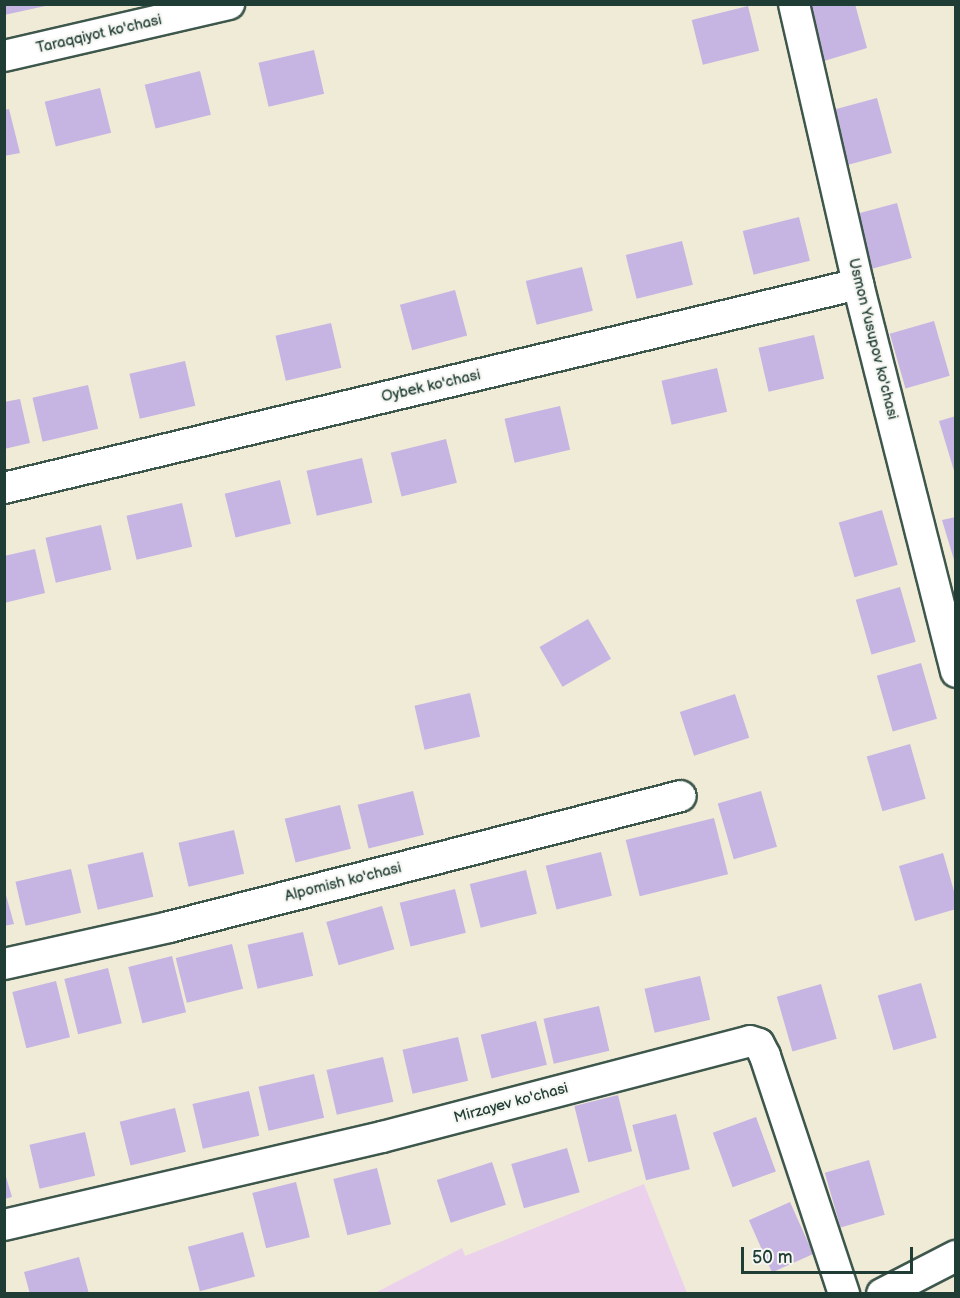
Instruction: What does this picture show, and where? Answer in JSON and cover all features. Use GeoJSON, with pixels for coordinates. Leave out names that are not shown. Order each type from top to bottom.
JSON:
{"type":"FeatureCollection","features":[{"type":"Feature","properties":{"kind":"street","name":"Taraqqiyot ko'chasi"},"geometry":{"type":"LineString","coordinates":[[4,56],[228,4]]}},
{"type":"Feature","properties":{"kind":"street","name":"Usmon Yusupov ko'chasi"},"geometry":{"type":"LineString","coordinates":[[794,4],[858,284],[956,672]]}},
{"type":"Feature","properties":{"kind":"street","name":"Oybek ko'chasi"},"geometry":{"type":"LineString","coordinates":[[4,488],[858,284]]}},
{"type":"Feature","properties":{"kind":"street","name":"Alpomish ko'chasi"},"geometry":{"type":"LineString","coordinates":[[4,964],[170,927],[681,796]]}},
{"type":"Feature","properties":{"kind":"street","name":"Mirzayev ko'chasi"},"geometry":{"type":"LineString","coordinates":[[4,1225],[382,1137],[750,1041],[759,1044],[765,1056],[844,1293]]}},
{"type":"Feature","properties":{"kind":"street"},"geometry":{"type":"LineString","coordinates":[[882,1293],[956,1256]]}},
{"type":"Feature","properties":{"kind":"shaded area"},"geometry":{"type":"Polygon","coordinates":[[[644,1184],[687,1293],[375,1293],[462,1248],[465,1256],[644,1184]]]}},
{"type":"Feature","properties":{"kind":"building"},"geometry":{"type":"Polygon","coordinates":[[[4,4],[50,4],[50,5],[4,15],[4,4]]]}},
{"type":"Feature","properties":{"kind":"building"},"geometry":{"type":"Polygon","coordinates":[[[855,4],[867,48],[824,61],[808,5],[855,4]]]}},
{"type":"Feature","properties":{"kind":"building"},"geometry":{"type":"Polygon","coordinates":[[[748,6],[759,51],[703,65],[692,20],[748,6]]]}},
{"type":"Feature","properties":{"kind":"building"},"geometry":{"type":"Polygon","coordinates":[[[314,50],[324,94],[269,107],[258,63],[314,50]]]}},
{"type":"Feature","properties":{"kind":"building"},"geometry":{"type":"Polygon","coordinates":[[[200,71],[211,115],[156,128],[145,85],[200,71]]]}},
{"type":"Feature","properties":{"kind":"building"},"geometry":{"type":"Polygon","coordinates":[[[100,88],[111,133],[56,146],[45,102],[100,88]]]}},
{"type":"Feature","properties":{"kind":"building"},"geometry":{"type":"Polygon","coordinates":[[[877,98],[892,153],[847,165],[833,110],[877,98]]]}},
{"type":"Feature","properties":{"kind":"building"},"geometry":{"type":"Polygon","coordinates":[[[9,109],[20,153],[4,156],[4,110],[9,109]]]}},
{"type":"Feature","properties":{"kind":"building"},"geometry":{"type":"Polygon","coordinates":[[[897,203],[912,258],[867,270],[853,215],[897,203]]]}},
{"type":"Feature","properties":{"kind":"building"},"geometry":{"type":"Polygon","coordinates":[[[799,217],[810,261],[754,275],[743,231],[799,217]]]}},
{"type":"Feature","properties":{"kind":"building"},"geometry":{"type":"Polygon","coordinates":[[[682,241],[693,285],[637,299],[626,255],[682,241]]]}},
{"type":"Feature","properties":{"kind":"building"},"geometry":{"type":"Polygon","coordinates":[[[582,267],[593,311],[537,325],[526,281],[582,267]]]}},
{"type":"Feature","properties":{"kind":"building"},"geometry":{"type":"Polygon","coordinates":[[[455,290],[467,335],[412,350],[400,305],[455,290]]]}},
{"type":"Feature","properties":{"kind":"building"},"geometry":{"type":"Polygon","coordinates":[[[934,321],[950,376],[905,388],[890,334],[934,321]]]}},
{"type":"Feature","properties":{"kind":"building"},"geometry":{"type":"Polygon","coordinates":[[[331,323],[341,368],[286,381],[275,336],[331,323]]]}},
{"type":"Feature","properties":{"kind":"building"},"geometry":{"type":"Polygon","coordinates":[[[814,335],[824,379],[769,392],[758,348],[814,335]]]}},
{"type":"Feature","properties":{"kind":"building"},"geometry":{"type":"Polygon","coordinates":[[[185,361],[195,406],[140,419],[129,374],[185,361]]]}},
{"type":"Feature","properties":{"kind":"building"},"geometry":{"type":"Polygon","coordinates":[[[717,368],[727,412],[672,425],[661,381],[717,368]]]}},
{"type":"Feature","properties":{"kind":"building"},"geometry":{"type":"Polygon","coordinates":[[[88,385],[98,429],[43,442],[32,398],[88,385]]]}},
{"type":"Feature","properties":{"kind":"building"},"geometry":{"type":"Polygon","coordinates":[[[20,399],[30,443],[4,449],[4,402],[20,399]]]}},
{"type":"Feature","properties":{"kind":"building"},"geometry":{"type":"Polygon","coordinates":[[[560,406],[570,450],[515,463],[504,419],[560,406]]]}},
{"type":"Feature","properties":{"kind":"building"},"geometry":{"type":"Polygon","coordinates":[[[956,416],[956,474],[955,474],[939,421],[956,416]]]}},
{"type":"Feature","properties":{"kind":"building"},"geometry":{"type":"Polygon","coordinates":[[[446,439],[457,483],[402,496],[391,453],[446,439]]]}},
{"type":"Feature","properties":{"kind":"building"},"geometry":{"type":"Polygon","coordinates":[[[362,458],[372,503],[317,516],[306,471],[362,458]]]}},
{"type":"Feature","properties":{"kind":"building"},"geometry":{"type":"Polygon","coordinates":[[[280,480],[291,524],[236,537],[225,494],[280,480]]]}},
{"type":"Feature","properties":{"kind":"building"},"geometry":{"type":"Polygon","coordinates":[[[182,503],[192,547],[137,560],[126,516],[182,503]]]}},
{"type":"Feature","properties":{"kind":"building"},"geometry":{"type":"Polygon","coordinates":[[[882,510],[898,565],[854,577],[839,522],[882,510]]]}},
{"type":"Feature","properties":{"kind":"building"},"geometry":{"type":"Polygon","coordinates":[[[956,517],[956,563],[955,563],[942,520],[956,517]]]}},
{"type":"Feature","properties":{"kind":"building"},"geometry":{"type":"Polygon","coordinates":[[[101,525],[111,570],[56,583],[45,538],[101,525]]]}},
{"type":"Feature","properties":{"kind":"building"},"geometry":{"type":"Polygon","coordinates":[[[35,549],[45,593],[4,603],[4,556],[35,549]]]}},
{"type":"Feature","properties":{"kind":"building"},"geometry":{"type":"Polygon","coordinates":[[[900,587],[916,642],[871,654],[856,600],[900,587]]]}},
{"type":"Feature","properties":{"kind":"building"},"geometry":{"type":"Polygon","coordinates":[[[588,619],[611,659],[563,687],[540,647],[588,619]]]}},
{"type":"Feature","properties":{"kind":"building"},"geometry":{"type":"Polygon","coordinates":[[[921,663],[937,719],[893,731],[877,676],[921,663]]]}},
{"type":"Feature","properties":{"kind":"building"},"geometry":{"type":"Polygon","coordinates":[[[470,693],[480,737],[425,750],[414,706],[470,693]]]}},
{"type":"Feature","properties":{"kind":"building"},"geometry":{"type":"Polygon","coordinates":[[[735,694],[749,738],[694,756],[680,712],[735,694]]]}},
{"type":"Feature","properties":{"kind":"building"},"geometry":{"type":"Polygon","coordinates":[[[910,744],[926,799],[882,811],[867,756],[910,744]]]}},
{"type":"Feature","properties":{"kind":"building"},"geometry":{"type":"Polygon","coordinates":[[[413,791],[424,835],[369,848],[358,805],[413,791]]]}},
{"type":"Feature","properties":{"kind":"building"},"geometry":{"type":"Polygon","coordinates":[[[761,791],[777,847],[734,859],[718,803],[761,791]]]}},
{"type":"Feature","properties":{"kind":"building"},"geometry":{"type":"Polygon","coordinates":[[[340,805],[351,849],[296,862],[285,819],[340,805]]]}},
{"type":"Feature","properties":{"kind":"building"},"geometry":{"type":"Polygon","coordinates":[[[714,818],[728,874],[640,896],[626,840],[714,818]]]}},
{"type":"Feature","properties":{"kind":"building"},"geometry":{"type":"Polygon","coordinates":[[[234,830],[244,874],[189,887],[178,843],[234,830]]]}},
{"type":"Feature","properties":{"kind":"building"},"geometry":{"type":"Polygon","coordinates":[[[143,852],[153,897],[98,910],[87,865],[143,852]]]}},
{"type":"Feature","properties":{"kind":"building"},"geometry":{"type":"Polygon","coordinates":[[[601,852],[612,896],[557,909],[546,866],[601,852]]]}},
{"type":"Feature","properties":{"kind":"building"},"geometry":{"type":"Polygon","coordinates":[[[943,853],[956,898],[956,909],[915,921],[899,866],[943,853]]]}},
{"type":"Feature","properties":{"kind":"building"},"geometry":{"type":"Polygon","coordinates":[[[71,869],[81,913],[26,926],[15,882],[71,869]]]}},
{"type":"Feature","properties":{"kind":"building"},"geometry":{"type":"Polygon","coordinates":[[[526,870],[537,914],[481,928],[470,884],[526,870]]]}},
{"type":"Feature","properties":{"kind":"building"},"geometry":{"type":"Polygon","coordinates":[[[4,888],[14,924],[4,926],[4,888]]]}},
{"type":"Feature","properties":{"kind":"building"},"geometry":{"type":"Polygon","coordinates":[[[455,889],[466,933],[411,946],[400,903],[455,889]]]}},
{"type":"Feature","properties":{"kind":"building"},"geometry":{"type":"Polygon","coordinates":[[[382,906],[394,949],[339,965],[326,922],[382,906]]]}},
{"type":"Feature","properties":{"kind":"building"},"geometry":{"type":"Polygon","coordinates":[[[303,932],[313,976],[258,989],[247,945],[303,932]]]}},
{"type":"Feature","properties":{"kind":"building"},"geometry":{"type":"Polygon","coordinates":[[[232,944],[243,989],[187,1003],[176,958],[232,944]]]}},
{"type":"Feature","properties":{"kind":"building"},"geometry":{"type":"Polygon","coordinates":[[[172,956],[186,1012],[142,1023],[128,967],[172,956]]]}},
{"type":"Feature","properties":{"kind":"building"},"geometry":{"type":"Polygon","coordinates":[[[108,968],[122,1023],[78,1034],[64,979],[108,968]]]}},
{"type":"Feature","properties":{"kind":"building"},"geometry":{"type":"Polygon","coordinates":[[[700,976],[710,1020],[655,1033],[644,989],[700,976]]]}},
{"type":"Feature","properties":{"kind":"building"},"geometry":{"type":"Polygon","coordinates":[[[56,981],[70,1037],[26,1048],[12,992],[56,981]]]}},
{"type":"Feature","properties":{"kind":"building"},"geometry":{"type":"Polygon","coordinates":[[[921,983],[937,1038],[893,1050],[878,995],[921,983]]]}},
{"type":"Feature","properties":{"kind":"building"},"geometry":{"type":"Polygon","coordinates":[[[821,984],[837,1039],[792,1051],[777,997],[821,984]]]}},
{"type":"Feature","properties":{"kind":"building"},"geometry":{"type":"Polygon","coordinates":[[[599,1006],[609,1051],[554,1064],[543,1019],[599,1006]]]}},
{"type":"Feature","properties":{"kind":"building"},"geometry":{"type":"Polygon","coordinates":[[[536,1021],[547,1065],[492,1078],[481,1035],[536,1021]]]}},
{"type":"Feature","properties":{"kind":"building"},"geometry":{"type":"Polygon","coordinates":[[[458,1037],[468,1081],[413,1094],[402,1050],[458,1037]]]}},
{"type":"Feature","properties":{"kind":"building"},"geometry":{"type":"Polygon","coordinates":[[[383,1057],[393,1102],[337,1115],[326,1070],[383,1057]]]}},
{"type":"Feature","properties":{"kind":"building"},"geometry":{"type":"Polygon","coordinates":[[[314,1074],[324,1118],[269,1131],[258,1087],[314,1074]]]}},
{"type":"Feature","properties":{"kind":"building"},"geometry":{"type":"Polygon","coordinates":[[[249,1091],[259,1136],[203,1149],[192,1104],[249,1091]]]}},
{"type":"Feature","properties":{"kind":"building"},"geometry":{"type":"Polygon","coordinates":[[[618,1095],[632,1151],[588,1162],[574,1106],[618,1095]]]}},
{"type":"Feature","properties":{"kind":"building"},"geometry":{"type":"Polygon","coordinates":[[[175,1108],[186,1152],[131,1165],[120,1122],[175,1108]]]}},
{"type":"Feature","properties":{"kind":"building"},"geometry":{"type":"Polygon","coordinates":[[[676,1114],[690,1169],[646,1180],[632,1125],[676,1114]]]}},
{"type":"Feature","properties":{"kind":"building"},"geometry":{"type":"Polygon","coordinates":[[[756,1117],[776,1172],[733,1187],[713,1133],[756,1117]]]}},
{"type":"Feature","properties":{"kind":"building"},"geometry":{"type":"Polygon","coordinates":[[[85,1132],[95,1176],[40,1189],[29,1145],[85,1132]]]}},
{"type":"Feature","properties":{"kind":"building"},"geometry":{"type":"Polygon","coordinates":[[[567,1148],[580,1192],[524,1208],[511,1164],[567,1148]]]}},
{"type":"Feature","properties":{"kind":"building"},"geometry":{"type":"Polygon","coordinates":[[[869,1160],[885,1215],[840,1227],[825,1173],[869,1160]]]}},
{"type":"Feature","properties":{"kind":"building"},"geometry":{"type":"Polygon","coordinates":[[[492,1162],[506,1205],[451,1223],[437,1180],[492,1162]]]}},
{"type":"Feature","properties":{"kind":"building"},"geometry":{"type":"Polygon","coordinates":[[[377,1168],[391,1224],[347,1235],[333,1179],[377,1168]]]}},
{"type":"Feature","properties":{"kind":"building"},"geometry":{"type":"Polygon","coordinates":[[[4,1170],[12,1197],[4,1199],[4,1170]]]}},
{"type":"Feature","properties":{"kind":"building"},"geometry":{"type":"Polygon","coordinates":[[[296,1182],[310,1237],[266,1248],[252,1193],[296,1182]]]}},
{"type":"Feature","properties":{"kind":"building"},"geometry":{"type":"Polygon","coordinates":[[[790,1202],[813,1254],[772,1272],[749,1220],[790,1202]]]}},
{"type":"Feature","properties":{"kind":"building"},"geometry":{"type":"Polygon","coordinates":[[[243,1232],[255,1276],[200,1291],[188,1247],[243,1232]]]}},
{"type":"Feature","properties":{"kind":"building"},"geometry":{"type":"Polygon","coordinates":[[[79,1257],[89,1294],[30,1294],[24,1272],[79,1257]]]}}]}
